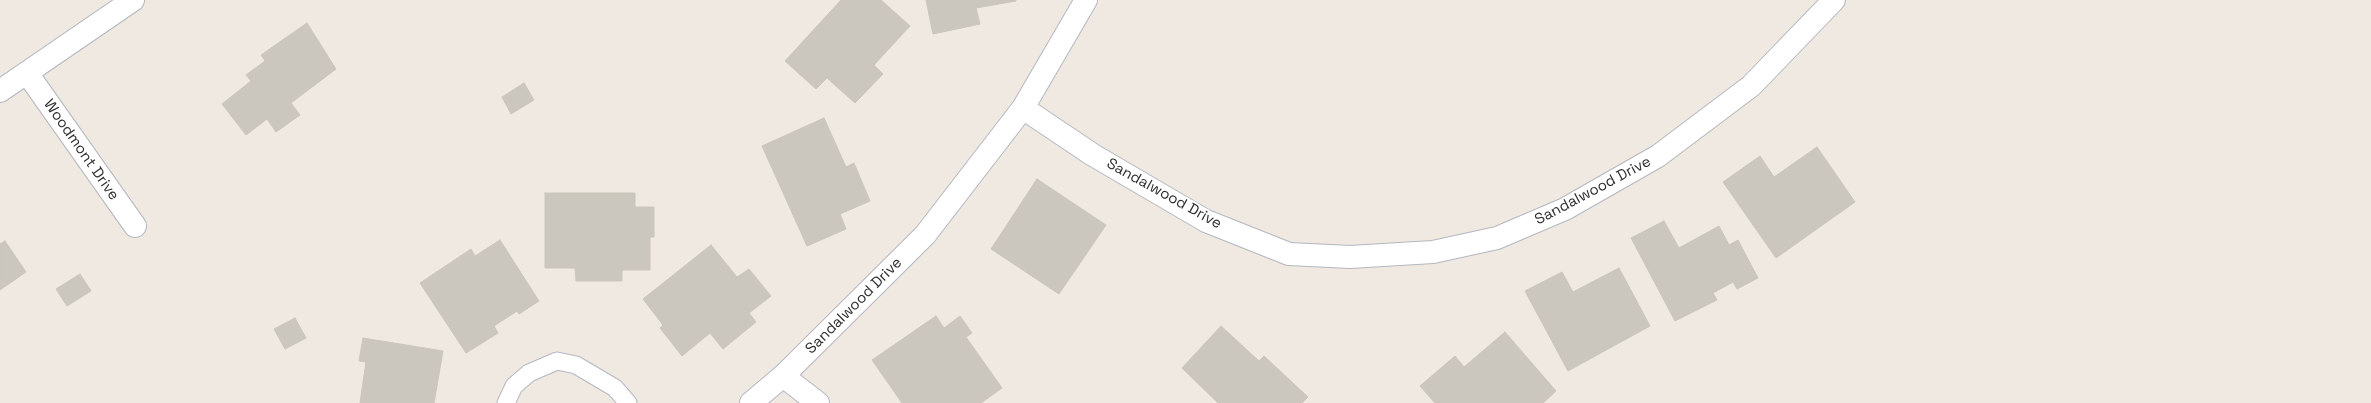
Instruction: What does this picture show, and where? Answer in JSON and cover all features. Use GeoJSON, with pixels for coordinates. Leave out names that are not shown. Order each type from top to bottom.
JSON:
{"type":"FeatureCollection","features":[{"type":"Feature","properties":{"kind":"street"},"geometry":{"type":"LineString","coordinates":[[0,91],[134,0]]}},
{"type":"Feature","properties":{"kind":"street","name":"Sandalwood Drive"},"geometry":{"type":"LineString","coordinates":[[751,403],[783,376],[926,235],[1023,108],[1086,0]]}},
{"type":"Feature","properties":{"kind":"street","name":"Sandalwood Drive"},"geometry":{"type":"LineString","coordinates":[[1023,108],[1093,155],[1206,221],[1289,254],[1350,257],[1433,252],[1497,238],[1566,209],[1658,156],[1751,86],[1834,0]]}},
{"type":"Feature","properties":{"kind":"street","name":"Woodmont Drive"},"geometry":{"type":"LineString","coordinates":[[27,73],[135,226]]}},
{"type":"Feature","properties":{"kind":"street"},"geometry":{"type":"LineString","coordinates":[[783,376],[818,403]]}},
{"type":"Feature","properties":{"kind":"lane"},"geometry":{"type":"LineString","coordinates":[[506,403],[514,386],[529,373],[557,361],[576,365],[615,388],[628,403]]}},
{"type":"Feature","properties":{"kind":"building"},"geometry":{"type":"Polygon","coordinates":[[[841,0],[881,0],[910,26],[874,65],[883,74],[855,103],[827,78],[816,89],[785,61],[841,0]]]}},
{"type":"Feature","properties":{"kind":"building"},"geometry":{"type":"Polygon","coordinates":[[[926,0],[1016,1],[976,8],[980,24],[933,34],[926,0]]]}},
{"type":"Feature","properties":{"kind":"building"},"geometry":{"type":"Polygon","coordinates":[[[307,23],[336,69],[291,103],[300,115],[276,132],[267,119],[246,135],[222,104],[251,81],[246,75],[265,61],[261,55],[307,23]]]}},
{"type":"Feature","properties":{"kind":"building"},"geometry":{"type":"Polygon","coordinates":[[[524,83],[534,100],[511,114],[502,97],[524,83]]]}},
{"type":"Feature","properties":{"kind":"building"},"geometry":{"type":"Polygon","coordinates":[[[824,118],[846,167],[854,163],[870,201],[840,214],[846,229],[807,246],[762,146],[824,118]]]}},
{"type":"Feature","properties":{"kind":"building"},"geometry":{"type":"Polygon","coordinates":[[[1817,147],[1855,202],[1776,258],[1723,182],[1760,156],[1774,177],[1817,147]]]}},
{"type":"Feature","properties":{"kind":"building"},"geometry":{"type":"Polygon","coordinates":[[[1037,179],[1106,225],[1059,294],[991,249],[1037,179]]]}},
{"type":"Feature","properties":{"kind":"building"},"geometry":{"type":"Polygon","coordinates":[[[545,193],[635,193],[635,207],[654,207],[654,237],[650,237],[650,270],[622,270],[622,281],[576,281],[575,268],[545,268],[545,193]]]}},
{"type":"Feature","properties":{"kind":"building"},"geometry":{"type":"Polygon","coordinates":[[[1664,221],[1679,248],[1719,226],[1729,245],[1738,240],[1758,278],[1737,289],[1733,282],[1713,293],[1717,300],[1675,321],[1631,238],[1664,221]]]}},
{"type":"Feature","properties":{"kind":"building"},"geometry":{"type":"Polygon","coordinates":[[[500,240],[539,301],[519,314],[517,311],[494,326],[498,333],[466,353],[420,283],[471,249],[475,256],[500,240]]]}},
{"type":"Feature","properties":{"kind":"building"},"geometry":{"type":"Polygon","coordinates":[[[5,241],[26,272],[0,290],[0,244],[5,241]]]}},
{"type":"Feature","properties":{"kind":"building"},"geometry":{"type":"Polygon","coordinates":[[[711,245],[737,277],[749,269],[771,296],[749,313],[756,322],[723,349],[710,333],[682,356],[660,328],[663,325],[643,299],[711,245]]]}},
{"type":"Feature","properties":{"kind":"building"},"geometry":{"type":"Polygon","coordinates":[[[1619,268],[1650,326],[1568,371],[1525,291],[1562,272],[1573,292],[1619,268]]]}},
{"type":"Feature","properties":{"kind":"building"},"geometry":{"type":"Polygon","coordinates":[[[80,274],[91,291],[67,306],[56,289],[80,274]]]}},
{"type":"Feature","properties":{"kind":"building"},"geometry":{"type":"Polygon","coordinates":[[[936,316],[944,328],[960,316],[972,333],[966,337],[1002,388],[981,403],[902,403],[872,360],[936,316]]]}},
{"type":"Feature","properties":{"kind":"building"},"geometry":{"type":"Polygon","coordinates":[[[295,318],[306,338],[285,349],[274,329],[295,318]]]}},
{"type":"Feature","properties":{"kind":"building"},"geometry":{"type":"Polygon","coordinates":[[[1221,326],[1259,361],[1264,356],[1308,397],[1302,403],[1218,403],[1182,368],[1221,326]]]}},
{"type":"Feature","properties":{"kind":"building"},"geometry":{"type":"Polygon","coordinates":[[[1505,332],[1556,391],[1543,403],[1435,403],[1420,386],[1455,356],[1464,367],[1505,332]]]}},
{"type":"Feature","properties":{"kind":"building"},"geometry":{"type":"Polygon","coordinates":[[[363,338],[443,351],[434,403],[360,403],[366,362],[359,361],[363,338]]]}}]}
